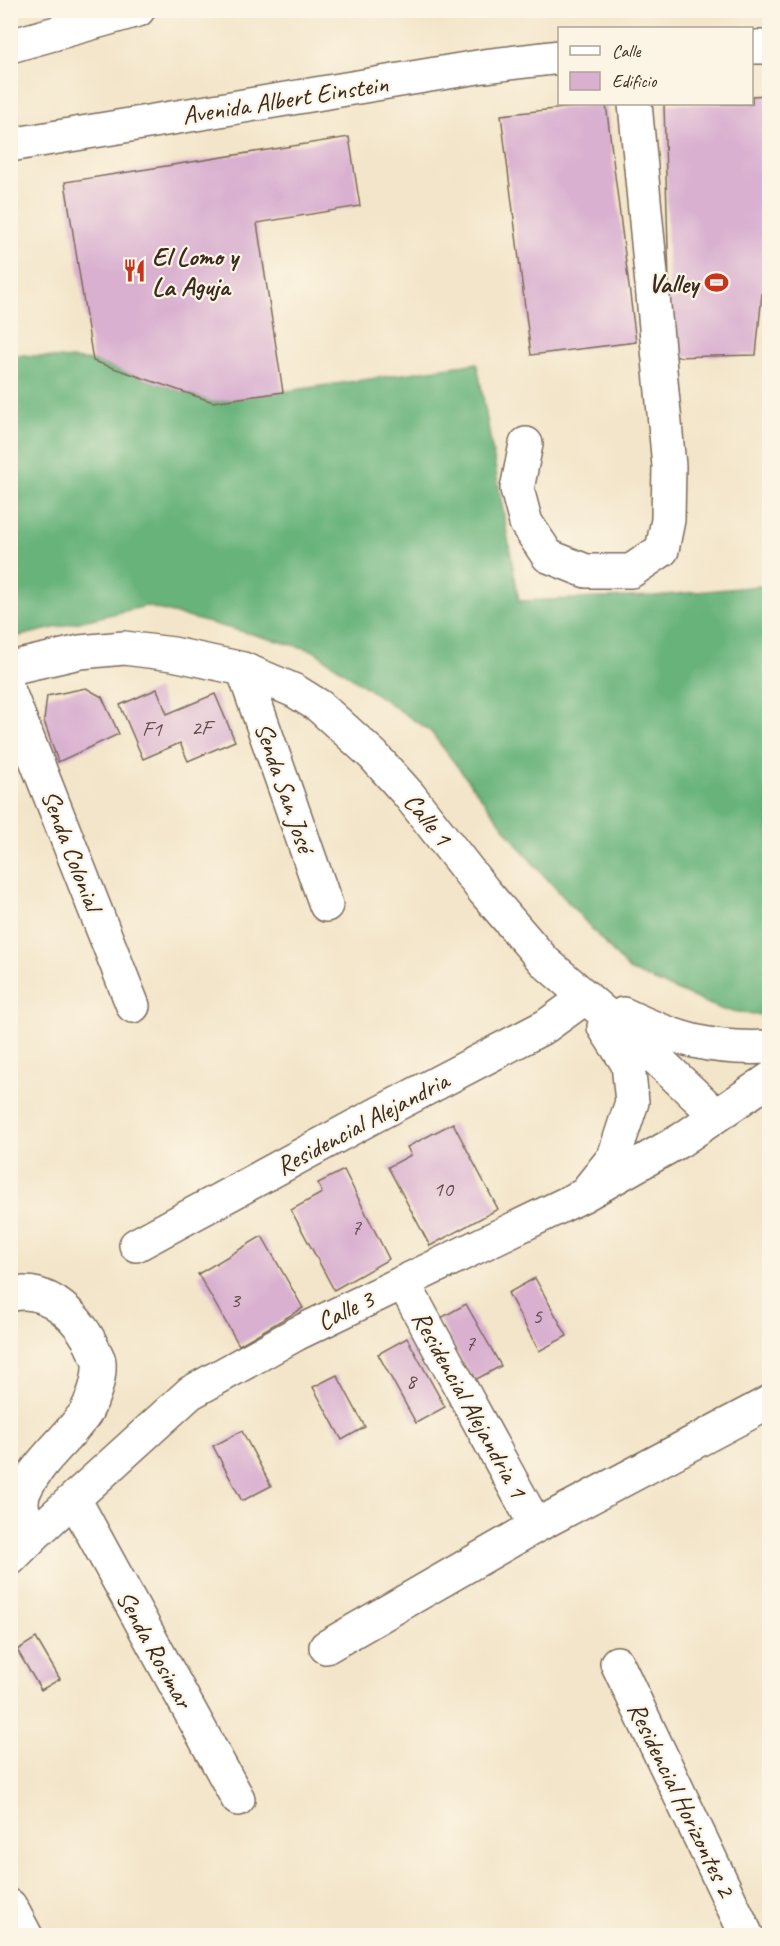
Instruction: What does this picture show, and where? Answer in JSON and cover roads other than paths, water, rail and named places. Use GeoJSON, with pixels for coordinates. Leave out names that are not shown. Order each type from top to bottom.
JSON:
{"type":"FeatureCollection","features":[{"type":"Feature","properties":{"kind":"street"},"geometry":{"type":"LineString","coordinates":[[10,46],[138,10]]}},
{"type":"Feature","properties":{"kind":"street"},"geometry":{"type":"LineString","coordinates":[[753,47],[770,46]]}},
{"type":"Feature","properties":{"kind":"street","name":"Avenida Albert Einstein"},"geometry":{"type":"LineString","coordinates":[[10,145],[484,66],[558,57]]}},
{"type":"Feature","properties":{"kind":"street"},"geometry":{"type":"LineString","coordinates":[[526,444],[517,489],[525,523],[548,556],[586,571],[631,571],[662,549],[668,520],[669,466],[635,105]]}},
{"type":"Feature","properties":{"kind":"street","name":"Calle 1"},"geometry":{"type":"LineString","coordinates":[[10,668],[80,652],[124,648],[173,654],[243,669],[295,691],[319,706],[373,755],[409,795],[484,891],[544,962],[658,1060],[716,1115]]}},
{"type":"Feature","properties":{"kind":"street","name":"Senda San José"},"geometry":{"type":"LineString","coordinates":[[243,669],[326,905]]}},
{"type":"Feature","properties":{"kind":"street","name":"Senda Colonial"},"geometry":{"type":"LineString","coordinates":[[10,694],[133,1006]]}},
{"type":"Feature","properties":{"kind":"street"},"geometry":{"type":"LineString","coordinates":[[585,997],[663,1033],[702,1044],[745,1048],[770,1047]]}},
{"type":"Feature","properties":{"kind":"street"},"geometry":{"type":"LineString","coordinates":[[582,1196],[614,1157],[633,1102],[628,1064],[585,997]]}},
{"type":"Feature","properties":{"kind":"street","name":"Residencial Alejandria"},"geometry":{"type":"LineString","coordinates":[[136,1245],[546,1026],[585,997]]}},
{"type":"Feature","properties":{"kind":"street"},"geometry":{"type":"LineString","coordinates":[[716,1115],[770,1079]]}},
{"type":"Feature","properties":{"kind":"street","name":"Calle 3"},"geometry":{"type":"LineString","coordinates":[[10,1559],[189,1393],[296,1334],[582,1196],[681,1140],[716,1115]]}},
{"type":"Feature","properties":{"kind":"street","name":"Residencial Alejandria 1"},"geometry":{"type":"LineString","coordinates":[[403,1282],[536,1526]]}},
{"type":"Feature","properties":{"kind":"street"},"geometry":{"type":"LineString","coordinates":[[10,1295],[18,1292],[40,1296],[68,1310],[88,1335],[99,1363],[95,1389],[85,1414],[25,1490],[21,1504],[26,1519],[36,1533]]}},
{"type":"Feature","properties":{"kind":"street"},"geometry":{"type":"LineString","coordinates":[[326,1647],[536,1526],[770,1402]]}},
{"type":"Feature","properties":{"kind":"street","name":"Senda Rosimar"},"geometry":{"type":"LineString","coordinates":[[74,1499],[238,1798]]}},
{"type":"Feature","properties":{"kind":"street","name":"Residencial Horizontes 2"},"geometry":{"type":"LineString","coordinates":[[617,1663],[747,1935]]}},
{"type":"Feature","properties":{"kind":"street"},"geometry":{"type":"LineString","coordinates":[[10,1906],[26,1935]]}},
{"type":"Feature","properties":{"kind":"place","name":"El Lomo y La Aguja"},"geometry":{"type":"Point","coordinates":[134,271]}},
{"type":"Feature","properties":{"kind":"place","name":"Valley"},"geometry":{"type":"Point","coordinates":[716,283]}}]}
